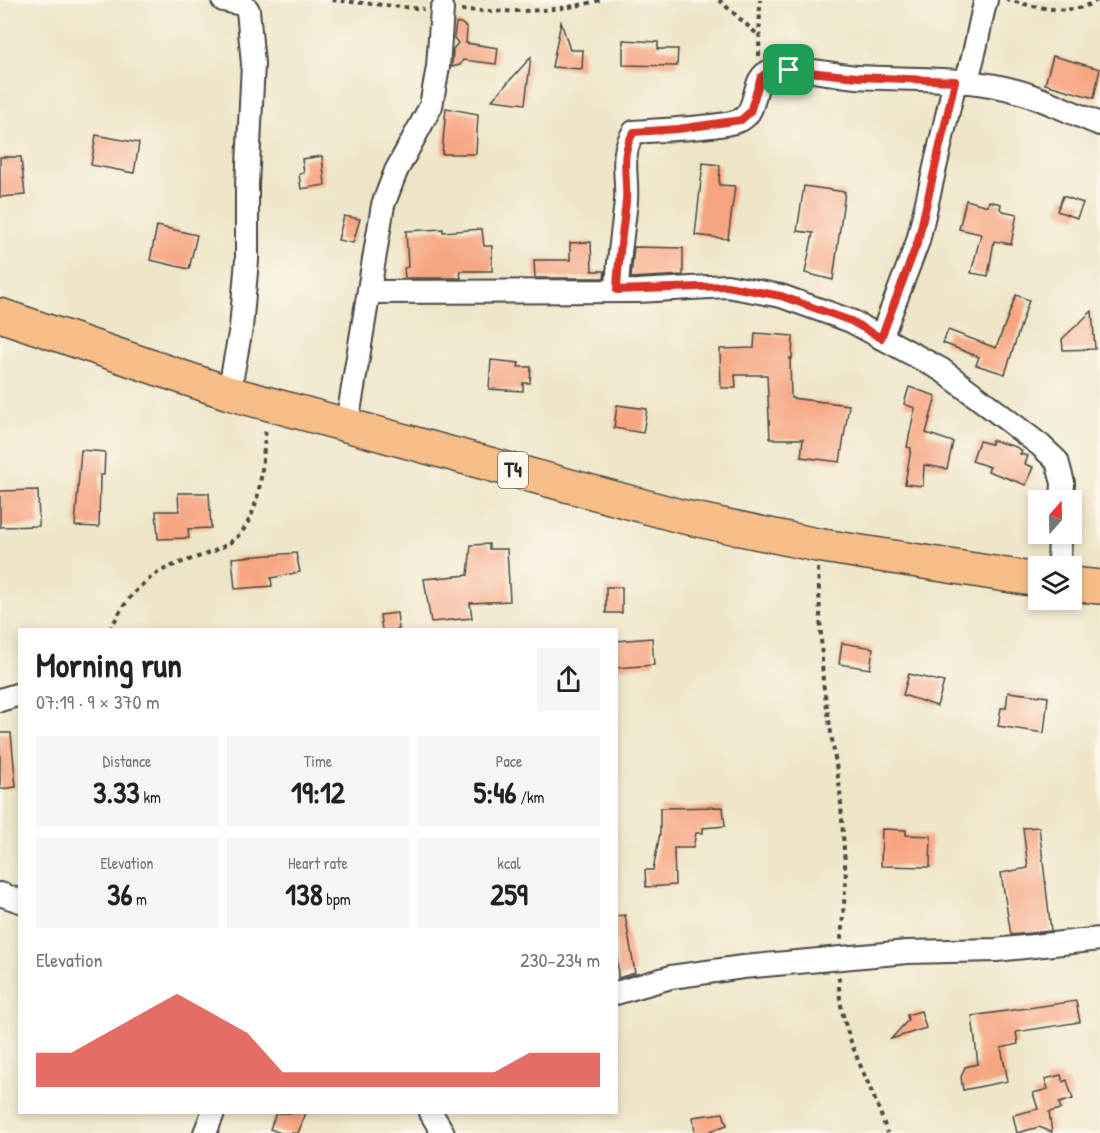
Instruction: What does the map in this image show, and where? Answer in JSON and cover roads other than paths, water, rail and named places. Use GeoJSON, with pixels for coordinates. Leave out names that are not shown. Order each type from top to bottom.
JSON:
{"type":"FeatureCollection","features":[{"type":"Feature","properties":{"kind":"highway","name":"T4"},"geometry":{"type":"LineString","coordinates":[[0,315],[229,393],[680,516],[817,545],[1028,578]]}},
{"type":"Feature","properties":{"kind":"highway"},"geometry":{"type":"LineString","coordinates":[[1082,585],[1100,587]]}},
{"type":"Feature","properties":{"kind":"street"},"geometry":{"type":"LineString","coordinates":[[224,0],[242,4],[249,10],[253,64],[247,185],[247,260],[241,328],[229,393]]}},
{"type":"Feature","properties":{"kind":"street"},"geometry":{"type":"LineString","coordinates":[[881,338],[918,241],[960,81],[973,65],[976,36],[986,0]]}},
{"type":"Feature","properties":{"kind":"street"},"geometry":{"type":"LineString","coordinates":[[348,424],[383,205],[396,171],[431,106],[438,67],[442,9]]}},
{"type":"Feature","properties":{"kind":"street"},"geometry":{"type":"LineString","coordinates":[[617,290],[626,198],[624,158],[628,141],[634,132],[678,129],[741,120],[750,112],[761,77],[769,71],[789,70],[857,77],[960,81],[1019,92],[1100,124]]}},
{"type":"Feature","properties":{"kind":"street"},"geometry":{"type":"LineString","coordinates":[[369,292],[617,290],[727,286],[781,296],[851,321],[942,370],[1040,445],[1057,461],[1063,490]]}},
{"type":"Feature","properties":{"kind":"street"},"geometry":{"type":"LineString","coordinates":[[0,700],[18,695]]}},
{"type":"Feature","properties":{"kind":"street"},"geometry":{"type":"LineString","coordinates":[[0,894],[18,900]]}},
{"type":"Feature","properties":{"kind":"street"},"geometry":{"type":"LineString","coordinates":[[618,992],[671,977],[840,958],[908,952],[996,950],[1100,939]]}},
{"type":"Feature","properties":{"kind":"street"},"geometry":{"type":"LineString","coordinates":[[205,1133],[213,1114]]}},
{"type":"Feature","properties":{"kind":"street"},"geometry":{"type":"LineString","coordinates":[[432,1114],[443,1133]]}}]}
